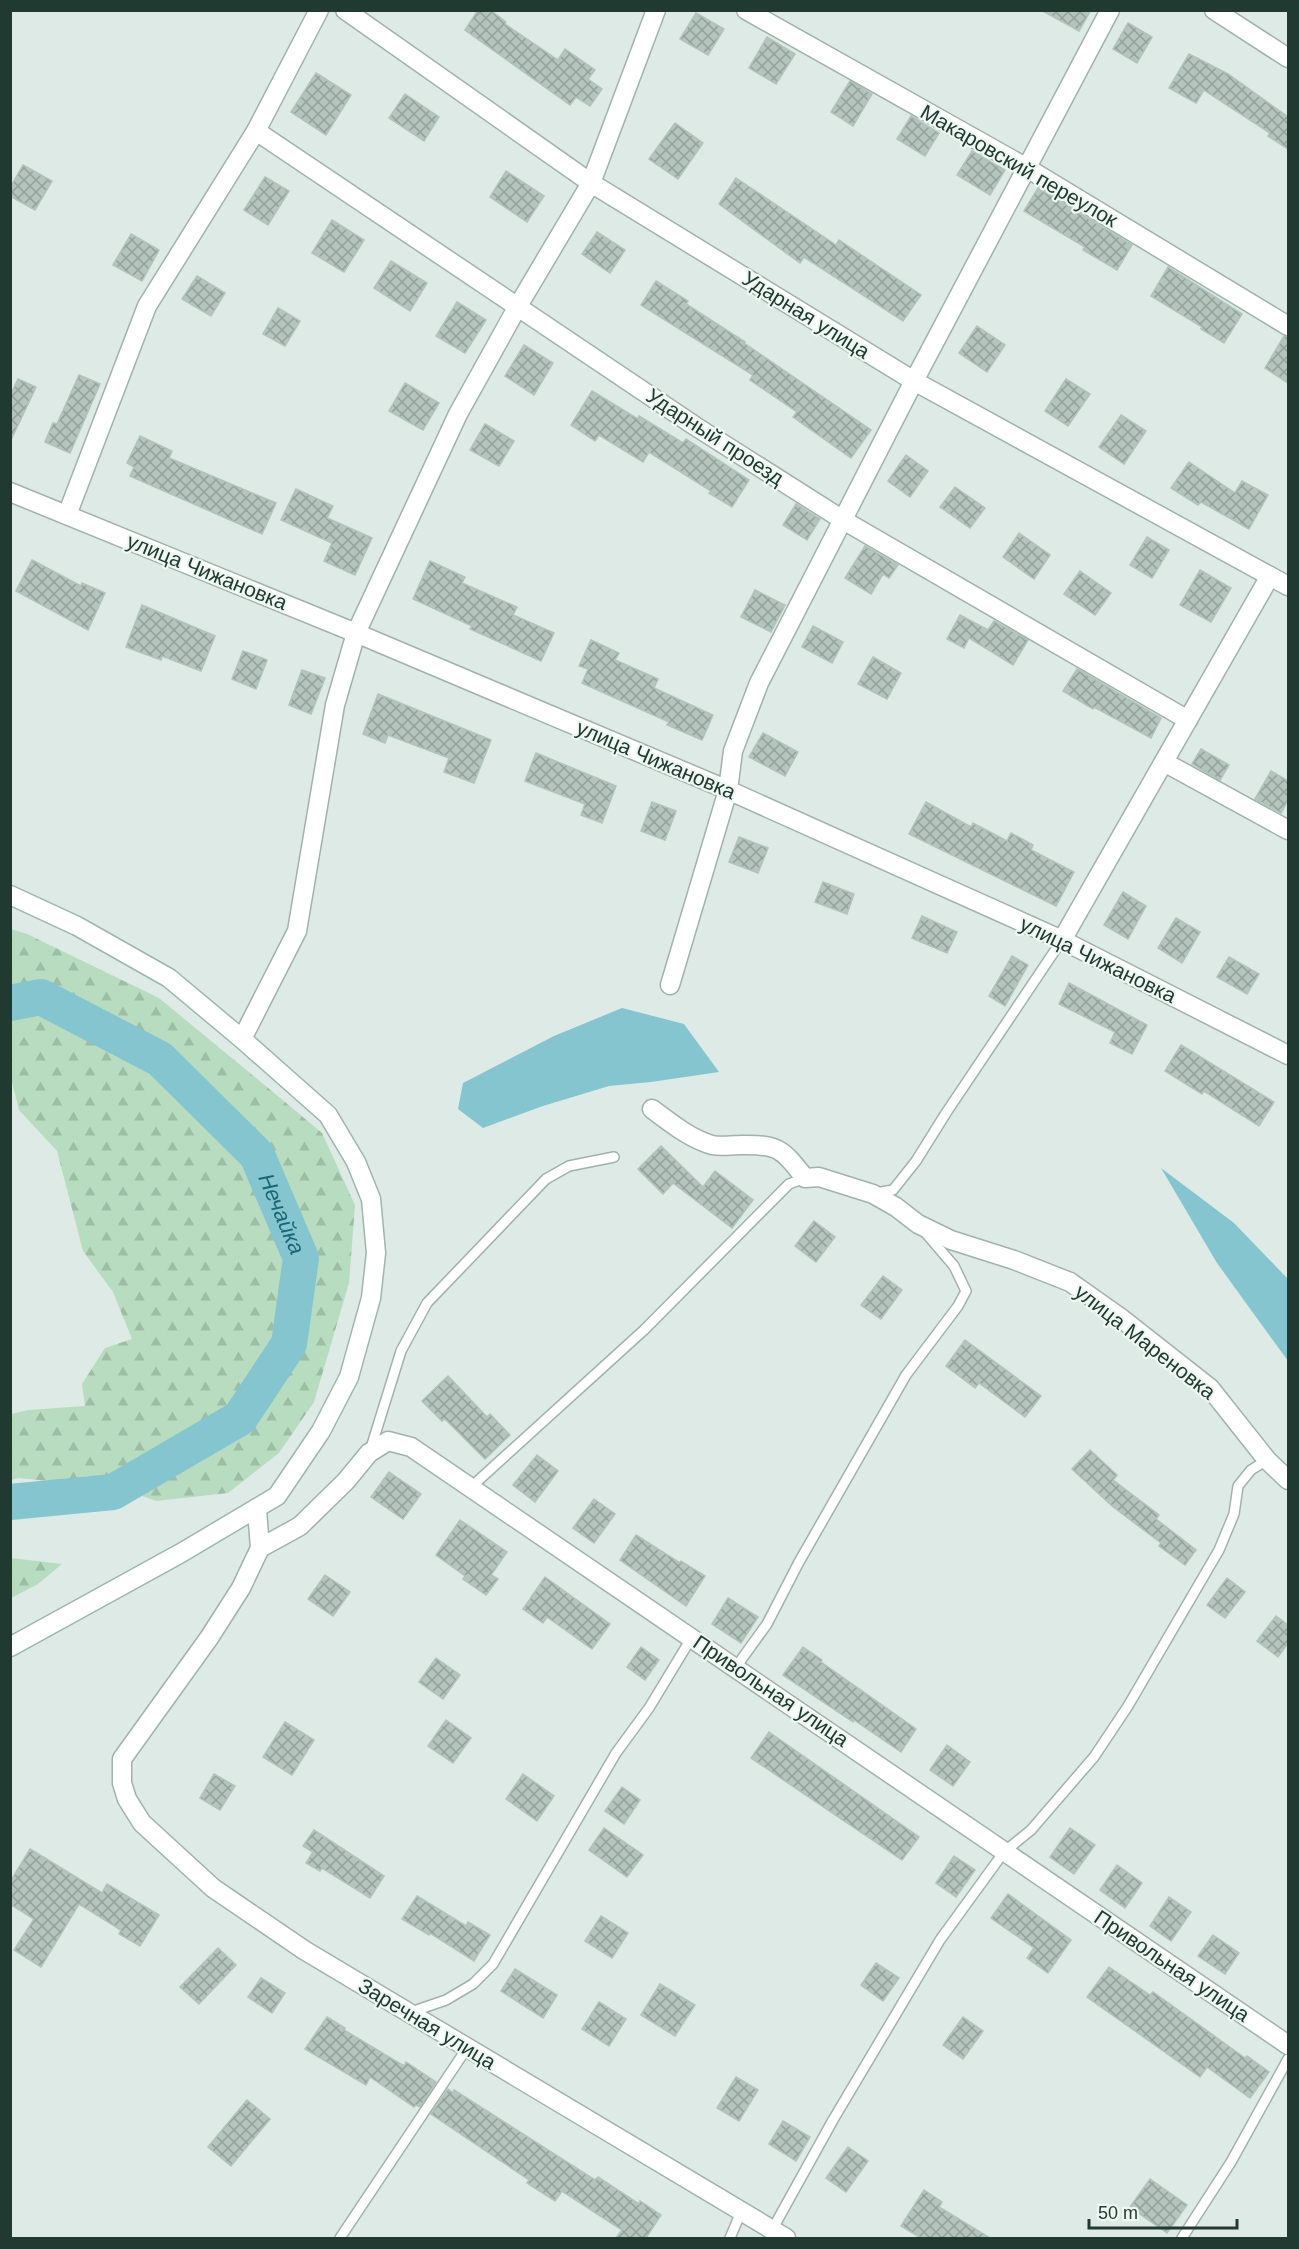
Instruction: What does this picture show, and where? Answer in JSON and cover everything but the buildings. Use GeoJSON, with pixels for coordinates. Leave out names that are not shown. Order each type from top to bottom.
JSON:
{"type":"FeatureCollection","features":[{"type":"Feature","properties":{"kind":"street"},"geometry":{"type":"LineString","coordinates":[[67,515],[147,306],[256,131],[319,10]]}},
{"type":"Feature","properties":{"kind":"street","name":"Ударная улица"},"geometry":{"type":"LineString","coordinates":[[345,10],[591,183],[915,381],[1288,586]]}},
{"type":"Feature","properties":{"kind":"street"},"geometry":{"type":"LineString","coordinates":[[242,1039],[297,931],[335,705],[356,633],[458,414],[518,306],[591,183],[656,10]]}},
{"type":"Feature","properties":{"kind":"street","name":"Макаровский переулок"},"geometry":{"type":"LineString","coordinates":[[746,10],[1027,168],[1288,326]]}},
{"type":"Feature","properties":{"kind":"street"},"geometry":{"type":"LineString","coordinates":[[670,985],[728,790],[733,751],[759,683],[1110,10]]}},
{"type":"Feature","properties":{"kind":"street"},"geometry":{"type":"LineString","coordinates":[[1214,10],[1288,58]]}},
{"type":"Feature","properties":{"kind":"street","name":"Ударный проезд"},"geometry":{"type":"LineString","coordinates":[[256,131],[695,426],[843,520],[1188,720]]}},
{"type":"Feature","properties":{"kind":"street","name":"улица Чижановка"},"geometry":{"type":"LineString","coordinates":[[10,492],[356,633],[728,790],[1062,940],[1288,1055]]}},
{"type":"Feature","properties":{"kind":"street"},"geometry":{"type":"LineString","coordinates":[[1062,940],[1270,576]]}},
{"type":"Feature","properties":{"kind":"street"},"geometry":{"type":"LineString","coordinates":[[1164,762],[1288,830]]}},
{"type":"Feature","properties":{"kind":"street"},"geometry":{"type":"LineString","coordinates":[[10,895],[77,926],[169,978],[327,1115],[356,1162],[371,1199],[376,1253],[371,1298],[349,1377],[321,1431],[277,1496],[257,1510],[181,1553],[10,1647]]}},
{"type":"Feature","properties":{"kind":"street"},"geometry":{"type":"LineString","coordinates":[[652,1109],[694,1139],[715,1146],[754,1144],[775,1147],[787,1155],[805,1178]]}},
{"type":"Feature","properties":{"kind":"street","name":"улица Мареновка"},"geometry":{"type":"LineString","coordinates":[[805,1178],[819,1178],[873,1194],[896,1206],[918,1224],[951,1240],[1014,1260],[1070,1282],[1121,1318],[1210,1388],[1267,1460],[1288,1480]]}},
{"type":"Feature","properties":{"kind":"street","name":"Привольная улица"},"geometry":{"type":"LineString","coordinates":[[260,1548],[300,1526],[346,1481],[369,1453],[388,1441],[411,1447],[1288,2045]]}},
{"type":"Feature","properties":{"kind":"street"},"geometry":{"type":"LineString","coordinates":[[257,1510],[260,1548]]}},
{"type":"Feature","properties":{"kind":"street","name":"Заречная улица"},"geometry":{"type":"LineString","coordinates":[[260,1548],[241,1588],[209,1638],[122,1759],[122,1783],[127,1799],[142,1823],[213,1888],[304,1950],[779,2234]]}},
{"type":"Feature","properties":{"kind":"lane"},"geometry":{"type":"LineString","coordinates":[[873,1194],[893,1190],[916,1161],[1062,940]]}},
{"type":"Feature","properties":{"kind":"lane"},"geometry":{"type":"LineString","coordinates":[[369,1453],[401,1352],[427,1304],[546,1179],[569,1166],[615,1157]]}},
{"type":"Feature","properties":{"kind":"lane"},"geometry":{"type":"LineString","coordinates":[[470,1488],[644,1330],[789,1184],[805,1178]]}},
{"type":"Feature","properties":{"kind":"lane"},"geometry":{"type":"LineString","coordinates":[[736,1667],[767,1624],[799,1562],[906,1375],[958,1306],[966,1291],[954,1266],[918,1224]]}},
{"type":"Feature","properties":{"kind":"lane"},"geometry":{"type":"LineString","coordinates":[[779,2234],[833,2120],[940,1940],[1004,1852],[1031,1830],[1106,1740],[1134,1697],[1219,1550],[1234,1514],[1238,1486],[1251,1470],[1267,1460]]}},
{"type":"Feature","properties":{"kind":"lane"},"geometry":{"type":"LineString","coordinates":[[409,2013],[446,2000],[473,1984],[493,1964],[616,1754],[649,1708],[692,1637]]}},
{"type":"Feature","properties":{"kind":"lane"},"geometry":{"type":"LineString","coordinates":[[340,2238],[467,2048]]}},
{"type":"Feature","properties":{"kind":"lane"},"geometry":{"type":"LineString","coordinates":[[1182,2238],[1232,2162],[1288,2059]]}},
{"type":"Feature","properties":{"kind":"lane"},"geometry":{"type":"LineString","coordinates":[[730,2238],[741,2212]]}},
{"type":"Feature","properties":{"kind":"green space"},"geometry":{"type":"Polygon","coordinates":[[[11,929],[27,934],[159,998],[322,1133],[355,1205],[349,1283],[314,1402],[279,1453],[228,1493],[156,1501],[87,1476],[59,1482],[18,1478],[11,1480],[11,1414],[28,1410],[85,1406],[82,1384],[105,1348],[132,1339],[113,1292],[83,1251],[57,1151],[19,1110],[11,1078],[11,929]]]}},
{"type":"Feature","properties":{"kind":"green space"},"geometry":{"type":"Polygon","coordinates":[[[11,1558],[62,1564],[38,1584],[11,1598],[11,1558]]]}},
{"type":"Feature","properties":{"kind":"water"},"geometry":{"type":"Polygon","coordinates":[[[622,1008],[684,1024],[719,1072],[609,1086],[543,1106],[483,1128],[458,1109],[463,1083],[554,1036],[622,1008]]]}},
{"type":"Feature","properties":{"kind":"water"},"geometry":{"type":"Polygon","coordinates":[[[1161,1168],[1234,1223],[1288,1279],[1288,1361],[1217,1263],[1161,1168]]]}},
{"type":"Feature","properties":{"kind":"waterway","name":"Нечайка"},"geometry":{"type":"LineString","coordinates":[[10,1003],[41,997],[160,1059],[257,1155],[301,1258],[289,1344],[240,1418],[113,1492],[10,1502]]}}]}
